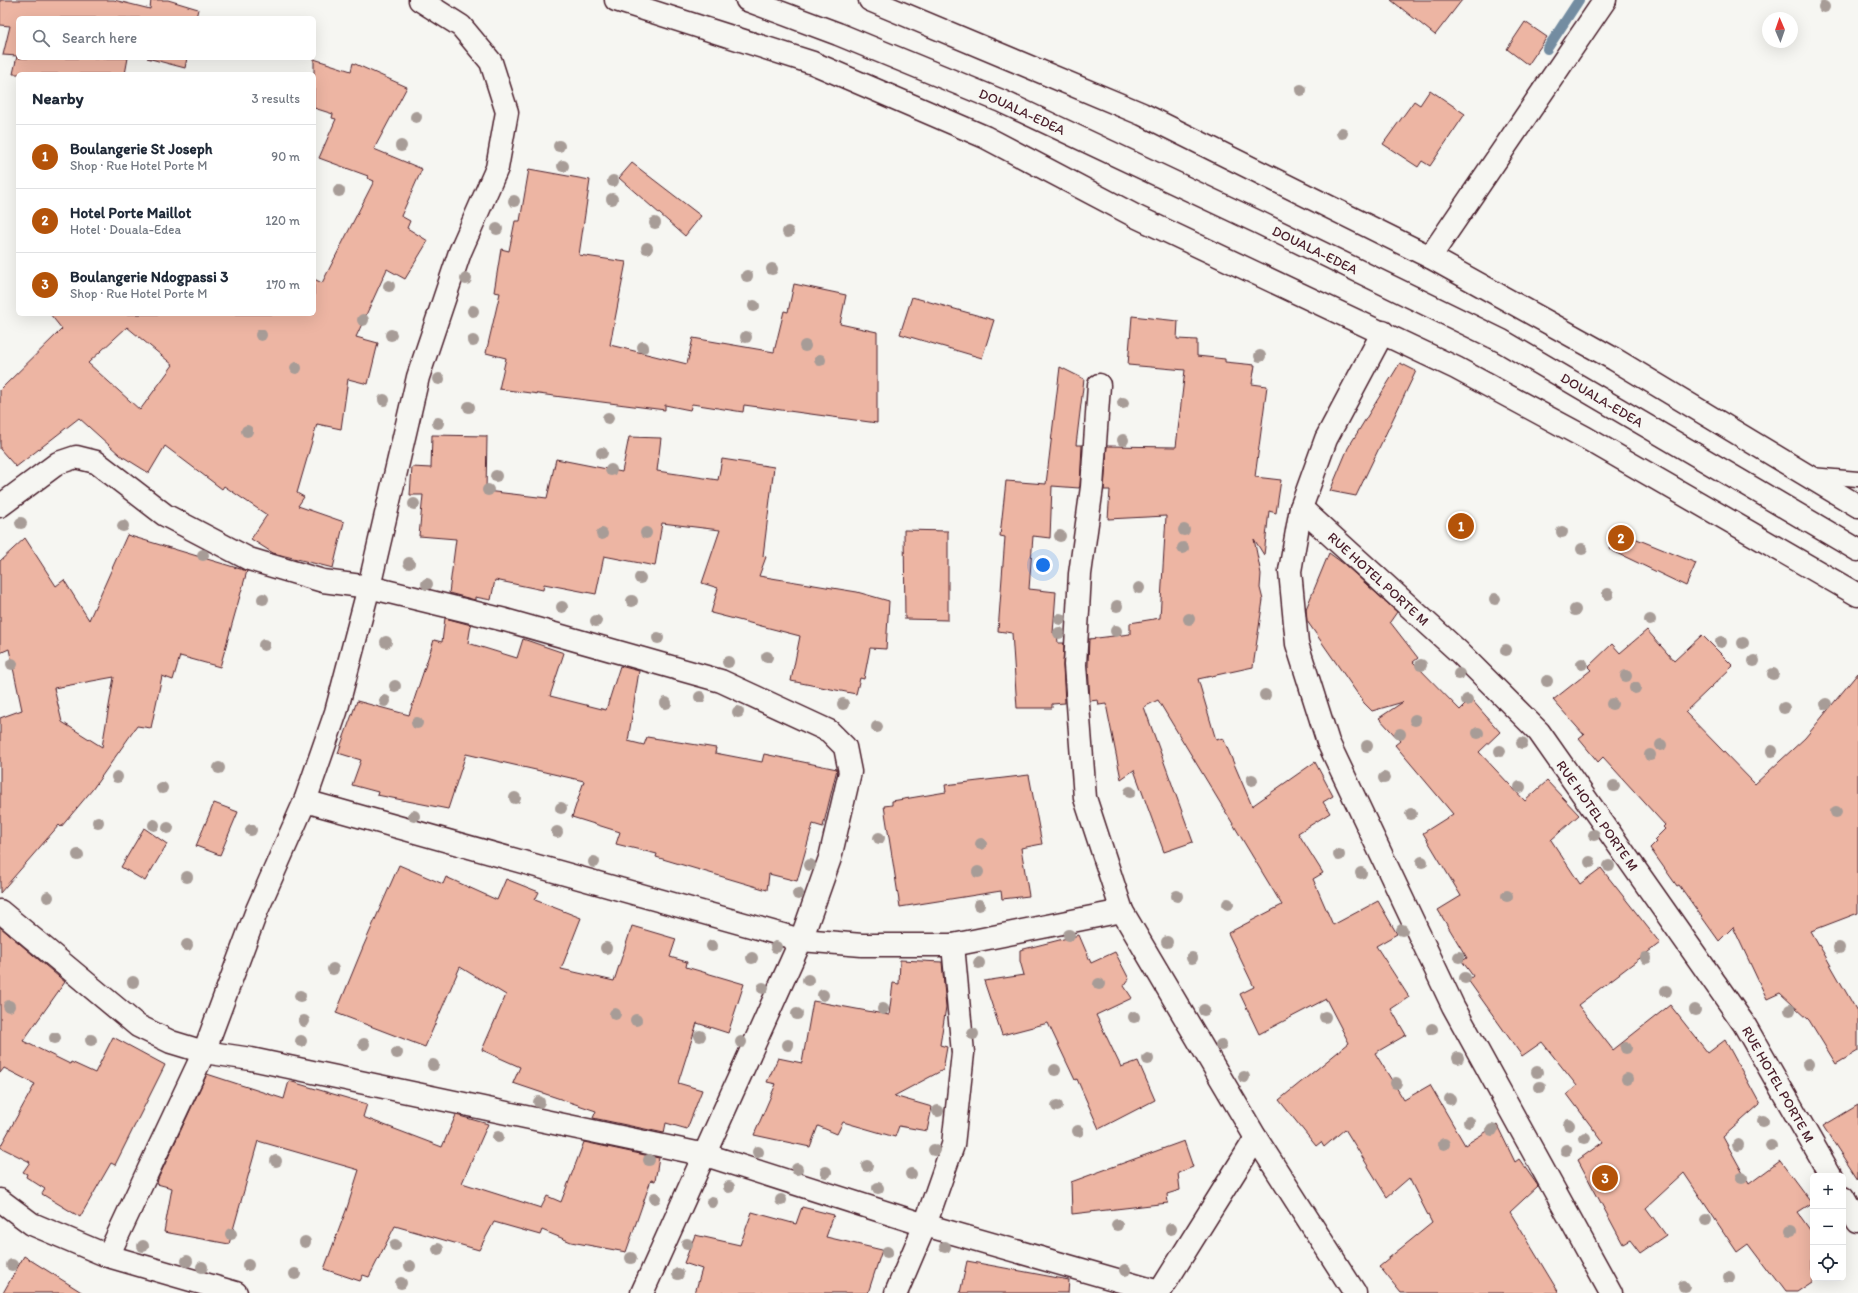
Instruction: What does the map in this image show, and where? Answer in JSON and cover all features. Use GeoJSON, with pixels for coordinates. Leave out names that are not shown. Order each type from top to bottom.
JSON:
{"type":"FeatureCollection","features":[{"type":"Feature","properties":{"kind":"main road"},"geometry":{"type":"LineString","coordinates":[[108,1256],[204,1052],[257,910],[305,801],[336,712],[369,587],[418,376],[460,252],[497,168],[507,112],[491,62],[462,26],[420,0]]}},
{"type":"Feature","properties":{"kind":"main road"},"geometry":{"type":"LineString","coordinates":[[616,0],[813,63],[971,131],[1151,224],[1236,265],[1383,332],[1456,368],[1586,438],[1858,595]]}},
{"type":"Feature","properties":{"kind":"main road","name":"DOUALA-EDEA"},"geometry":{"type":"LineString","coordinates":[[747,0],[838,34],[1001,101],[1260,223],[1502,341],[1858,550]]}},
{"type":"Feature","properties":{"kind":"main road"},"geometry":{"type":"LineString","coordinates":[[870,0],[1142,114],[1430,257],[1614,359],[1858,506]]}},
{"type":"Feature","properties":{"kind":"main road"},"geometry":{"type":"LineString","coordinates":[[1430,257],[1605,0]]}},
{"type":"Feature","properties":{"kind":"main road"},"geometry":{"type":"LineString","coordinates":[[1383,332],[1326,439],[1301,508],[1290,571],[1297,644],[1328,742],[1453,1006],[1611,1293]]}},
{"type":"Feature","properties":{"kind":"main road"},"geometry":{"type":"LineString","coordinates":[[1099,385],[1092,487],[1080,574],[1075,665],[1085,798],[1122,911],[1256,1138],[1355,1293]]}},
{"type":"Feature","properties":{"kind":"main road"},"geometry":{"type":"LineString","coordinates":[[0,506],[58,463],[76,457],[96,462],[164,514],[249,558],[323,581],[369,587],[505,620],[721,681],[829,731],[845,747],[850,772],[830,858],[801,940],[706,1155],[642,1293]]}},
{"type":"Feature","properties":{"kind":"main road","name":"RUE HOTEL PORTE M"},"geometry":{"type":"LineString","coordinates":[[1301,508],[1459,652],[1539,732],[1744,1024],[1829,1173]]}},
{"type":"Feature","properties":{"kind":"main road"},"geometry":{"type":"LineString","coordinates":[[305,801],[801,940],[862,945],[953,945],[1122,911]]}},
{"type":"Feature","properties":{"kind":"main road"},"geometry":{"type":"LineString","coordinates":[[0,911],[138,1026],[171,1042],[204,1052],[251,1059],[706,1155],[925,1225],[1159,1292],[1256,1138]]}},
{"type":"Feature","properties":{"kind":"main road"},"geometry":{"type":"LineString","coordinates":[[896,1293],[925,1225],[953,1146],[963,1053],[953,945]]}},
{"type":"Feature","properties":{"kind":"main road"},"geometry":{"type":"LineString","coordinates":[[0,1200],[32,1224],[108,1256],[236,1293]]}},
{"type":"Feature","properties":{"kind":"main road"},"geometry":{"type":"LineString","coordinates":[[1846,1202],[1858,1223]]}},
{"type":"Feature","properties":{"kind":"lane"},"geometry":{"type":"LineString","coordinates":[[1805,474],[1858,478]]}},
{"type":"Feature","properties":{"kind":"building"},"geometry":{"type":"Polygon","coordinates":[[[0,0],[114,0],[150,9],[151,0],[168,0],[198,9],[196,16],[16,16],[16,56],[3,55],[10,26],[0,25],[0,0]]]}},
{"type":"Feature","properties":{"kind":"building"},"geometry":{"type":"Polygon","coordinates":[[[1391,0],[1462,0],[1435,35],[1391,0]]]}},
{"type":"Feature","properties":{"kind":"building"},"geometry":{"type":"Polygon","coordinates":[[[1525,22],[1547,37],[1528,65],[1507,49],[1525,22]]]}},
{"type":"Feature","properties":{"kind":"building"},"geometry":{"type":"Polygon","coordinates":[[[16,60],[128,60],[125,72],[16,72],[16,74],[13,74],[16,60]]]}},
{"type":"Feature","properties":{"kind":"building"},"geometry":{"type":"Polygon","coordinates":[[[155,60],[187,60],[185,68],[155,60]]]}},
{"type":"Feature","properties":{"kind":"building"},"geometry":{"type":"Polygon","coordinates":[[[314,60],[351,71],[353,63],[407,87],[374,149],[422,169],[401,216],[410,221],[407,228],[428,241],[405,279],[387,269],[356,337],[378,343],[368,384],[348,379],[341,429],[317,424],[297,493],[304,497],[298,506],[344,522],[333,568],[273,553],[251,539],[267,515],[224,486],[222,489],[165,446],[149,473],[120,455],[79,418],[16,467],[0,449],[0,390],[62,329],[52,316],[316,316],[316,280],[322,283],[374,181],[367,178],[368,176],[319,158],[336,119],[332,118],[333,114],[316,109],[316,72],[314,72],[314,60]],[[127,327],[88,363],[140,410],[173,365],[127,327]]]}},
{"type":"Feature","properties":{"kind":"building"},"geometry":{"type":"Polygon","coordinates":[[[1430,90],[1465,114],[1430,166],[1422,161],[1418,167],[1383,144],[1414,101],[1420,105],[1430,90]]]}},
{"type":"Feature","properties":{"kind":"building"},"geometry":{"type":"Polygon","coordinates":[[[632,163],[701,216],[685,236],[619,178],[632,163]]]}},
{"type":"Feature","properties":{"kind":"building"},"geometry":{"type":"Polygon","coordinates":[[[529,169],[590,180],[579,255],[626,262],[610,345],[687,364],[693,338],[774,352],[784,311],[788,312],[794,284],[846,295],[840,324],[877,332],[877,423],[744,405],[743,412],[692,404],[690,410],[665,405],[665,410],[499,389],[506,358],[486,353],[500,293],[494,292],[501,249],[509,251],[515,221],[520,221],[529,169]]]}},
{"type":"Feature","properties":{"kind":"building"},"geometry":{"type":"Polygon","coordinates":[[[912,297],[994,320],[982,358],[900,334],[912,297]]]}},
{"type":"Feature","properties":{"kind":"building"},"geometry":{"type":"Polygon","coordinates":[[[1132,316],[1178,321],[1177,339],[1197,340],[1197,356],[1225,359],[1225,362],[1255,365],[1252,384],[1267,386],[1255,477],[1281,480],[1276,513],[1269,511],[1264,555],[1254,539],[1261,574],[1260,588],[1263,600],[1253,667],[1198,679],[1216,740],[1223,738],[1252,806],[1315,762],[1333,796],[1323,802],[1330,813],[1298,833],[1323,873],[1313,879],[1333,925],[1378,901],[1397,934],[1376,946],[1409,997],[1391,1009],[1406,1035],[1375,1053],[1404,1100],[1430,1085],[1465,1145],[1497,1125],[1515,1162],[1519,1159],[1538,1186],[1510,1212],[1559,1293],[1401,1293],[1379,1266],[1432,1223],[1409,1178],[1387,1197],[1345,1129],[1324,1147],[1321,1142],[1316,1146],[1279,1100],[1349,1043],[1326,999],[1259,1034],[1240,994],[1254,987],[1228,933],[1282,905],[1158,700],[1144,707],[1193,842],[1164,852],[1134,770],[1121,779],[1106,704],[1099,705],[1098,700],[1090,701],[1088,665],[1089,639],[1130,634],[1130,623],[1160,618],[1166,516],[1108,519],[1110,490],[1104,490],[1107,446],[1176,447],[1185,370],[1128,365],[1132,316]]]}},
{"type":"Feature","properties":{"kind":"building"},"geometry":{"type":"Polygon","coordinates":[[[1400,363],[1416,371],[1356,496],[1330,491],[1348,448],[1400,363]]]}},
{"type":"Feature","properties":{"kind":"building"},"geometry":{"type":"Polygon","coordinates":[[[1060,367],[1084,379],[1076,445],[1082,445],[1080,486],[1079,488],[1052,486],[1050,538],[1033,536],[1029,589],[1056,592],[1053,633],[1057,633],[1058,643],[1064,643],[1063,666],[1065,703],[1052,704],[1052,708],[1017,708],[1012,633],[998,631],[1005,537],[1000,536],[1006,481],[1046,484],[1060,367]]]}},
{"type":"Feature","properties":{"kind":"building"},"geometry":{"type":"Polygon","coordinates":[[[432,435],[487,436],[486,491],[547,498],[556,459],[622,472],[629,437],[661,438],[657,471],[718,480],[722,459],[774,467],[763,556],[766,557],[759,576],[857,592],[889,601],[886,649],[870,648],[864,679],[860,678],[856,694],[791,681],[800,636],[711,613],[718,588],[702,583],[720,530],[662,523],[655,566],[604,556],[596,594],[544,584],[543,590],[495,580],[491,600],[475,597],[475,600],[449,593],[456,539],[419,536],[423,495],[410,495],[412,467],[431,468],[432,435]]]}},
{"type":"Feature","properties":{"kind":"building"},"geometry":{"type":"Polygon","coordinates":[[[904,530],[948,531],[948,620],[905,619],[904,530]]]}},
{"type":"Feature","properties":{"kind":"building"},"geometry":{"type":"Polygon","coordinates":[[[1617,531],[1696,563],[1686,586],[1609,549],[1617,531]]]}},
{"type":"Feature","properties":{"kind":"building"},"geometry":{"type":"Polygon","coordinates":[[[127,535],[247,571],[220,667],[180,656],[173,680],[162,676],[151,728],[137,726],[92,790],[61,827],[59,825],[0,893],[0,718],[22,710],[9,649],[0,653],[0,561],[25,538],[56,586],[64,580],[89,620],[127,535]],[[114,677],[54,688],[62,722],[102,747],[114,677]]]}},
{"type":"Feature","properties":{"kind":"building"},"geometry":{"type":"Polygon","coordinates":[[[1329,553],[1344,564],[1397,612],[1390,622],[1418,658],[1413,662],[1460,710],[1471,699],[1500,732],[1479,752],[1525,801],[1547,781],[1579,815],[1551,840],[1580,884],[1601,868],[1660,943],[1578,1005],[1613,1050],[1670,1005],[1708,1053],[1725,1040],[1760,1104],[1723,1137],[1749,1184],[1780,1161],[1810,1201],[1810,1205],[1798,1213],[1810,1230],[1810,1281],[1813,1281],[1813,1283],[1798,1293],[1785,1293],[1748,1244],[1737,1252],[1684,1173],[1646,1208],[1666,1235],[1640,1253],[1630,1240],[1623,1244],[1578,1160],[1603,1142],[1567,1094],[1577,1086],[1542,1042],[1522,1056],[1468,980],[1473,976],[1462,961],[1467,958],[1438,910],[1461,896],[1423,833],[1453,814],[1395,745],[1400,741],[1379,718],[1403,702],[1372,711],[1364,703],[1307,621],[1306,609],[1329,553]]]}},
{"type":"Feature","properties":{"kind":"building"},"geometry":{"type":"Polygon","coordinates":[[[445,618],[471,625],[468,643],[517,658],[523,639],[564,653],[550,696],[606,710],[620,666],[639,671],[628,741],[644,745],[647,737],[716,748],[715,753],[762,762],[764,754],[837,769],[823,827],[813,824],[797,881],[769,874],[767,890],[656,857],[657,854],[616,844],[620,832],[572,817],[584,781],[466,754],[448,809],[377,795],[378,792],[352,785],[361,760],[338,753],[357,701],[409,715],[434,640],[442,642],[445,618]]]}},
{"type":"Feature","properties":{"kind":"building"},"geometry":{"type":"Polygon","coordinates":[[[1647,630],[1674,661],[1702,635],[1733,666],[1685,712],[1755,784],[1805,738],[1858,673],[1858,913],[1811,931],[1858,1013],[1858,1051],[1836,1064],[1809,1020],[1780,993],[1767,999],[1733,927],[1719,941],[1679,885],[1677,886],[1650,848],[1656,842],[1654,840],[1665,829],[1663,827],[1665,825],[1603,757],[1598,762],[1579,739],[1584,735],[1553,700],[1591,670],[1588,667],[1612,644],[1620,653],[1647,630]]]}},
{"type":"Feature","properties":{"kind":"building"},"geometry":{"type":"Polygon","coordinates":[[[1029,775],[1042,844],[1021,848],[1029,896],[1002,899],[1001,891],[900,907],[884,806],[892,805],[892,801],[946,792],[945,785],[1029,775]]]}},
{"type":"Feature","properties":{"kind":"building"},"geometry":{"type":"Polygon","coordinates":[[[214,803],[238,812],[220,855],[196,846],[214,803]]]}},
{"type":"Feature","properties":{"kind":"building"},"geometry":{"type":"Polygon","coordinates":[[[144,828],[167,844],[145,881],[121,867],[144,828]]]}},
{"type":"Feature","properties":{"kind":"building"},"geometry":{"type":"Polygon","coordinates":[[[399,865],[443,884],[446,877],[497,900],[506,879],[539,892],[535,900],[581,918],[561,969],[614,981],[632,926],[676,939],[670,957],[687,962],[686,967],[744,984],[728,1033],[697,1023],[678,1083],[702,1090],[687,1129],[666,1123],[664,1133],[593,1118],[596,1111],[513,1083],[520,1067],[482,1050],[506,995],[460,967],[425,1047],[336,1013],[399,865]]]}},
{"type":"Feature","properties":{"kind":"building"},"geometry":{"type":"Polygon","coordinates":[[[0,927],[65,982],[23,1041],[70,1064],[71,1062],[95,1073],[113,1037],[165,1065],[115,1165],[111,1163],[80,1217],[42,1194],[45,1189],[26,1177],[27,1174],[23,1172],[30,1162],[0,1147],[35,1084],[4,1068],[0,1073],[0,927]]]}},
{"type":"Feature","properties":{"kind":"building"},"geometry":{"type":"Polygon","coordinates":[[[1079,935],[1091,963],[1115,952],[1129,979],[1124,986],[1132,998],[1096,1015],[1121,1067],[1138,1061],[1155,1100],[1099,1129],[1077,1079],[1075,1080],[1048,1023],[1002,1035],[984,981],[1024,975],[1020,961],[1020,950],[1079,935]]]}},
{"type":"Feature","properties":{"kind":"building"},"geometry":{"type":"Polygon","coordinates":[[[900,960],[942,962],[946,1007],[940,1045],[947,1047],[943,1070],[894,1096],[932,1107],[927,1131],[899,1126],[895,1137],[843,1122],[837,1134],[818,1126],[810,1147],[754,1135],[776,1084],[767,1082],[778,1058],[802,1063],[813,1001],[889,1015],[893,983],[899,984],[900,960]]]}},
{"type":"Feature","properties":{"kind":"building"},"geometry":{"type":"Polygon","coordinates":[[[207,1074],[284,1099],[289,1081],[367,1104],[363,1117],[442,1147],[456,1115],[488,1124],[462,1183],[541,1208],[547,1196],[561,1202],[584,1142],[659,1158],[655,1181],[651,1180],[626,1252],[571,1242],[542,1230],[540,1235],[494,1222],[479,1250],[395,1226],[369,1277],[363,1275],[360,1281],[324,1269],[347,1208],[359,1170],[258,1141],[229,1244],[164,1232],[172,1188],[157,1184],[158,1179],[207,1074]]]}},
{"type":"Feature","properties":{"kind":"building"},"geometry":{"type":"Polygon","coordinates":[[[1858,1105],[1858,1180],[1823,1126],[1858,1105]]]}},
{"type":"Feature","properties":{"kind":"building"},"geometry":{"type":"Polygon","coordinates":[[[1184,1141],[1193,1167],[1178,1173],[1180,1190],[1167,1194],[1168,1203],[1072,1214],[1071,1182],[1184,1141]]]}},
{"type":"Feature","properties":{"kind":"building"},"geometry":{"type":"Polygon","coordinates":[[[802,1207],[834,1215],[826,1237],[882,1250],[868,1293],[695,1293],[702,1269],[684,1263],[695,1235],[740,1245],[752,1212],[796,1224],[802,1207]]]}},
{"type":"Feature","properties":{"kind":"building"},"geometry":{"type":"Polygon","coordinates":[[[24,1256],[83,1293],[3,1293],[24,1256]]]}},
{"type":"Feature","properties":{"kind":"building"},"geometry":{"type":"Polygon","coordinates":[[[967,1261],[1069,1280],[1068,1293],[960,1293],[967,1261]]]}},
{"type":"Feature","properties":{"kind":"waterway"},"geometry":{"type":"LineString","coordinates":[[1547,49],[1579,0]]}},
{"type":"Feature","properties":{"kind":"place","name":"Boulangerie St Joseph"},"geometry":{"type":"Point","coordinates":[1461,526]}},
{"type":"Feature","properties":{"kind":"place","name":"Hotel Porte Maillot"},"geometry":{"type":"Point","coordinates":[1621,538]}},
{"type":"Feature","properties":{"kind":"place","name":"Boulangerie Ndogpassi 3"},"geometry":{"type":"Point","coordinates":[1605,1178]}}]}
